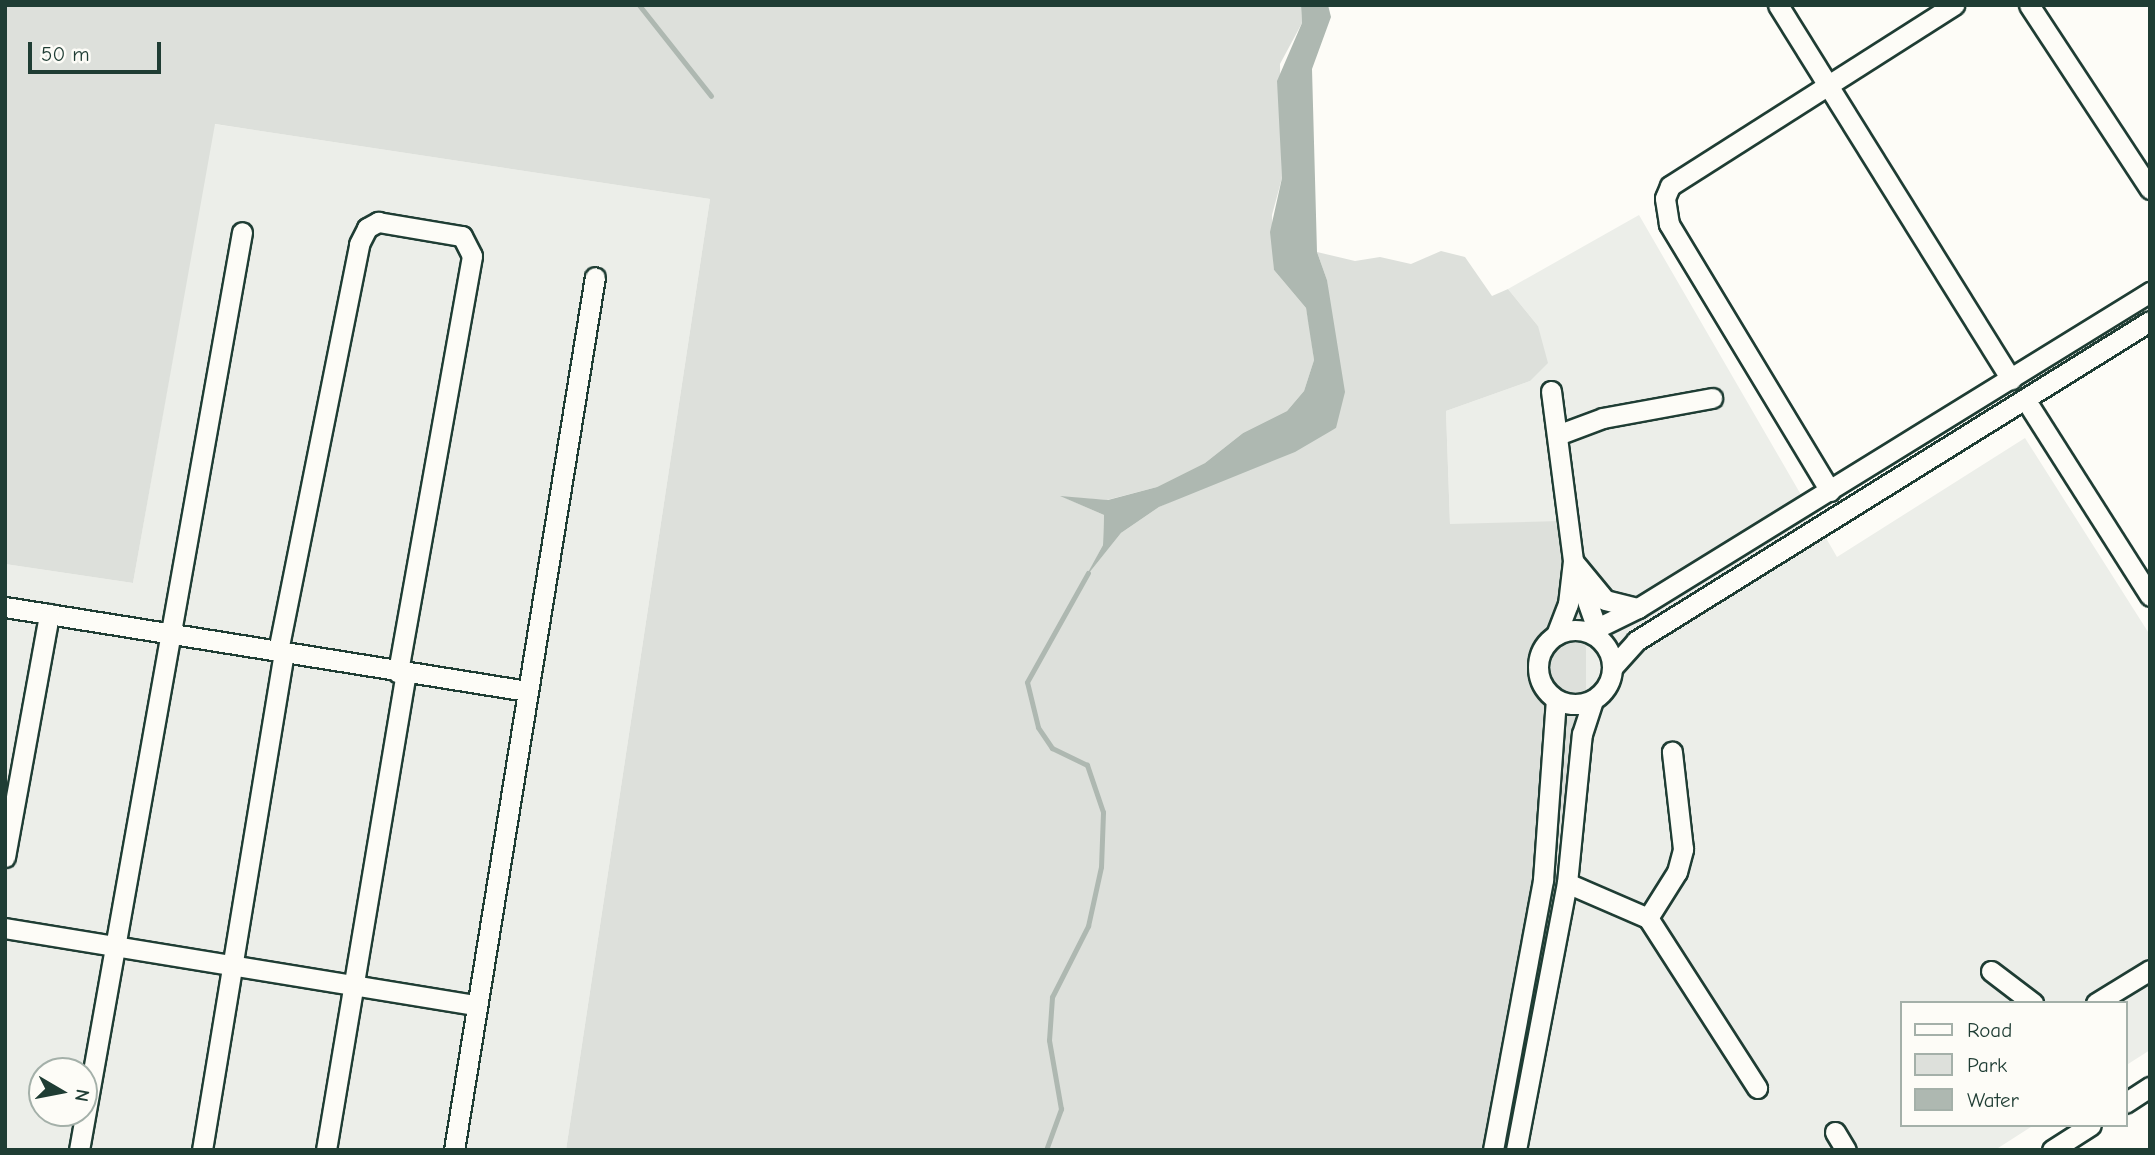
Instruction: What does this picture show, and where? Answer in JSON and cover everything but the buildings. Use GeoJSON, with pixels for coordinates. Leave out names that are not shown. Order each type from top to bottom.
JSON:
{"type":"FeatureCollection","features":[{"type":"Feature","properties":{"kind":"street"},"geometry":{"type":"LineString","coordinates":[[1778,5],[2011,380]]}},
{"type":"Feature","properties":{"kind":"street"},"geometry":{"type":"LineString","coordinates":[[1830,491],[1664,210],[1670,186],[1954,5]]}},
{"type":"Feature","properties":{"kind":"street"},"geometry":{"type":"LineString","coordinates":[[2029,5],[2150,189]]}},
{"type":"Feature","properties":{"kind":"street"},"geometry":{"type":"LineString","coordinates":[[202,1150],[281,651],[359,244],[367,228],[378,222],[462,236],[472,256],[326,1150]]}},
{"type":"Feature","properties":{"kind":"street"},"geometry":{"type":"LineString","coordinates":[[79,1150],[168,633],[242,232]]}},
{"type":"Feature","properties":{"kind":"street"},"geometry":{"type":"LineString","coordinates":[[454,1150],[595,277]]}},
{"type":"Feature","properties":{"kind":"street"},"geometry":{"type":"LineString","coordinates":[[1556,635],[1570,630],[1593,631],[1638,608],[2150,292]]}},
{"type":"Feature","properties":{"kind":"street"},"geometry":{"type":"LineString","coordinates":[[1612,668],[1636,641],[2150,321]]}},
{"type":"Feature","properties":{"kind":"street"},"geometry":{"type":"LineString","coordinates":[[1516,1150],[1567,883],[1582,734],[1593,700],[1609,683],[1612,668],[1606,647],[1593,631],[1573,561],[1560,434],[1551,391]]}},
{"type":"Feature","properties":{"kind":"street"},"geometry":{"type":"LineString","coordinates":[[1560,434],[1595,420],[1713,398]]}},
{"type":"Feature","properties":{"kind":"street"},"geometry":{"type":"LineString","coordinates":[[2025,399],[2150,596]]}},
{"type":"Feature","properties":{"kind":"street"},"geometry":{"type":"LineString","coordinates":[[1573,561],[1605,600],[1638,608]]}},
{"type":"Feature","properties":{"kind":"street"},"geometry":{"type":"LineString","coordinates":[[1573,561],[1568,604],[1556,635],[1541,652],[1538,667],[1541,682],[1556,699],[1578,704],[1593,700]]}},
{"type":"Feature","properties":{"kind":"street"},"geometry":{"type":"LineString","coordinates":[[5,607],[527,691]]}},
{"type":"Feature","properties":{"kind":"street"},"geometry":{"type":"LineString","coordinates":[[5,857],[49,614]]}},
{"type":"Feature","properties":{"kind":"street"},"geometry":{"type":"LineString","coordinates":[[1493,1150],[1543,880],[1556,699]]}},
{"type":"Feature","properties":{"kind":"street"},"geometry":{"type":"LineString","coordinates":[[1648,918],[1677,872],[1683,849],[1672,752]]}},
{"type":"Feature","properties":{"kind":"street"},"geometry":{"type":"LineString","coordinates":[[1567,883],[1648,918],[1757,1088]]}},
{"type":"Feature","properties":{"kind":"street"},"geometry":{"type":"LineString","coordinates":[[5,928],[477,1005]]}},
{"type":"Feature","properties":{"kind":"street"},"geometry":{"type":"LineString","coordinates":[[2099,1001],[2150,970]]}},
{"type":"Feature","properties":{"kind":"street"},"geometry":{"type":"LineString","coordinates":[[1991,971],[2030,1001]]}},
{"type":"Feature","properties":{"kind":"street"},"geometry":{"type":"LineString","coordinates":[[2127,1102],[2150,1087]]}},
{"type":"Feature","properties":{"kind":"street"},"geometry":{"type":"LineString","coordinates":[[2052,1150],[2088,1127]]}},
{"type":"Feature","properties":{"kind":"street"},"geometry":{"type":"LineString","coordinates":[[1835,1132],[1846,1150]]}},
{"type":"Feature","properties":{"kind":"shaded area"},"geometry":{"type":"Polygon","coordinates":[[[214,124],[710,199],[566,1150],[5,1150],[5,564],[133,583],[214,124]]]}},
{"type":"Feature","properties":{"kind":"shaded area"},"geometry":{"type":"Polygon","coordinates":[[[1639,215],[1837,557],[2025,438],[2150,635],[2150,1050],[2127,1065],[2127,1001],[1899,1001],[1899,1127],[2031,1127],[1995,1150],[1517,1150],[1450,524],[1446,411],[1530,381],[1538,326],[1508,289],[1639,215]]]}},
{"type":"Feature","properties":{"kind":"green space"},"geometry":{"type":"Polygon","coordinates":[[[5,5],[1301,5],[1302,23],[1280,64],[1282,178],[1272,215],[1274,270],[1306,308],[1310,329],[1314,360],[1304,391],[1287,411],[1243,433],[1205,463],[1157,487],[1107,500],[1063,497],[1104,515],[1103,545],[1088,574],[1121,533],[1159,507],[1336,428],[1327,280],[1317,252],[1355,261],[1380,257],[1411,264],[1441,251],[1465,257],[1492,296],[1508,289],[1538,326],[1548,363],[1530,381],[1446,411],[1450,524],[1561,521],[1586,648],[1586,716],[1517,1150],[566,1150],[710,199],[215,124],[133,583],[5,564],[5,5]]]}},
{"type":"Feature","properties":{"kind":"water"},"geometry":{"type":"Polygon","coordinates":[[[1301,5],[1328,5],[1331,17],[1312,69],[1317,252],[1327,280],[1345,392],[1336,428],[1295,452],[1159,507],[1121,533],[1085,578],[1103,545],[1104,515],[1060,496],[1108,500],[1157,487],[1205,463],[1243,433],[1287,411],[1304,391],[1314,360],[1306,308],[1274,270],[1270,232],[1282,178],[1277,81],[1302,23],[1301,5]]]}},
{"type":"Feature","properties":{"kind":"waterway"},"geometry":{"type":"LineString","coordinates":[[639,5],[711,96]]}},
{"type":"Feature","properties":{"kind":"waterway"},"geometry":{"type":"LineString","coordinates":[[1046,1150],[1061,1109],[1049,1040],[1052,997],[1088,926],[1101,867],[1103,812],[1087,765],[1052,748],[1038,727],[1027,682],[1088,573]]}}]}
